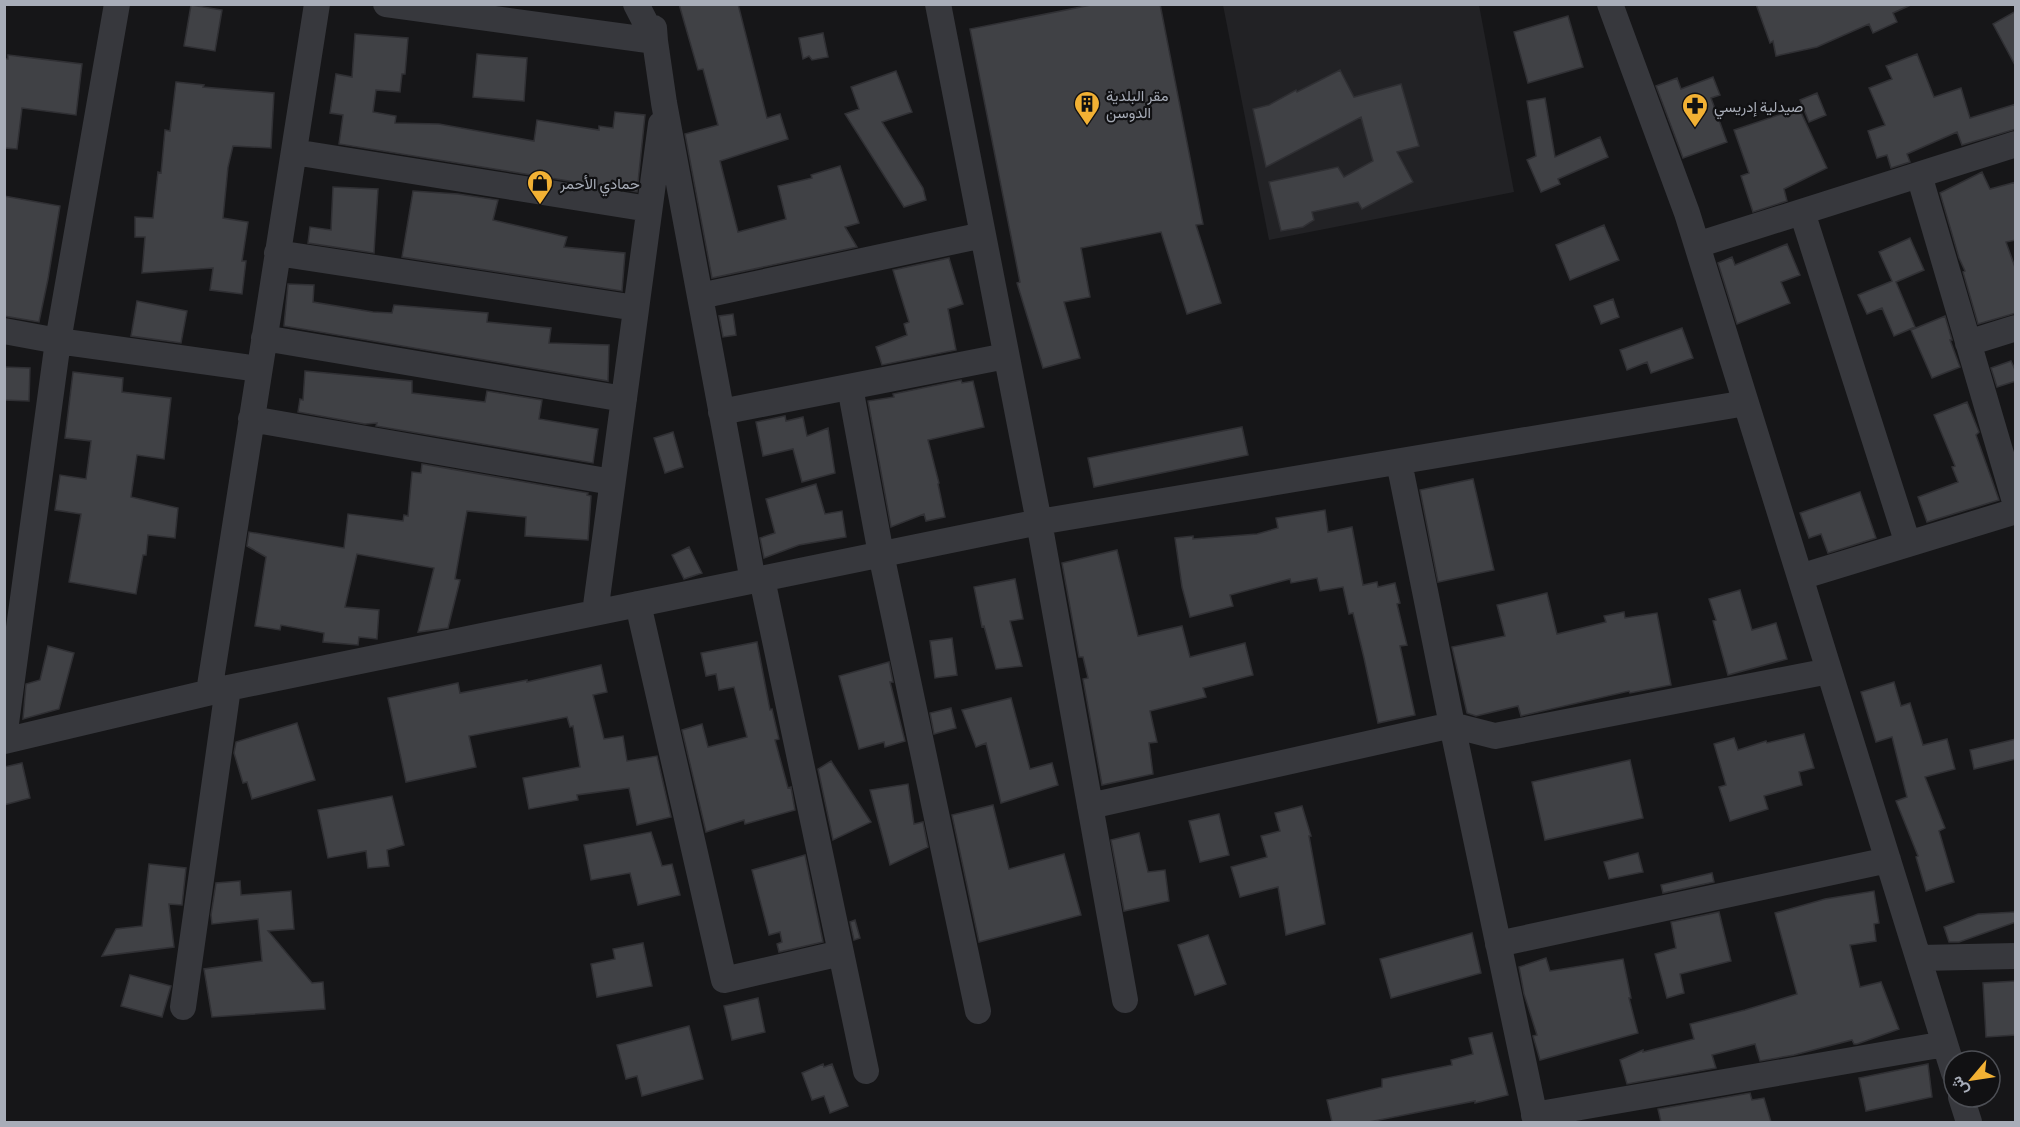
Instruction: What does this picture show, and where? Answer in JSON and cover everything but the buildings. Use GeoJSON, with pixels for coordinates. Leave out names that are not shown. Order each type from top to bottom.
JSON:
{"type":"FeatureCollection","features":[{"type":"Feature","properties":{"kind":"street"},"geometry":{"type":"LineString","coordinates":[[117,4],[58,341],[4,740],[218,690],[1039,522],[1746,404]]}},
{"type":"Feature","properties":{"kind":"street"},"geometry":{"type":"LineString","coordinates":[[183,1007],[251,419],[317,4]]}},
{"type":"Feature","properties":{"kind":"street"},"geometry":{"type":"LineString","coordinates":[[386,4],[655,41]]}},
{"type":"Feature","properties":{"kind":"street"},"geometry":{"type":"LineString","coordinates":[[636,4],[655,41]]}},
{"type":"Feature","properties":{"kind":"street"},"geometry":{"type":"LineString","coordinates":[[653,4],[655,41],[664,103],[722,412],[866,1071]]}},
{"type":"Feature","properties":{"kind":"street"},"geometry":{"type":"LineString","coordinates":[[938,4],[1039,522],[1125,1000]]}},
{"type":"Feature","properties":{"kind":"street"},"geometry":{"type":"LineString","coordinates":[[1610,4],[1687,213],[1947,1049]]}},
{"type":"Feature","properties":{"kind":"street"},"geometry":{"type":"LineString","coordinates":[[595,613],[664,103]]}},
{"type":"Feature","properties":{"kind":"street"},"geometry":{"type":"LineString","coordinates":[[1697,245],[2016,144]]}},
{"type":"Feature","properties":{"kind":"street"},"geometry":{"type":"LineString","coordinates":[[294,152],[649,210]]}},
{"type":"Feature","properties":{"kind":"street"},"geometry":{"type":"LineString","coordinates":[[1919,175],[2016,506]]}},
{"type":"Feature","properties":{"kind":"street"},"geometry":{"type":"LineString","coordinates":[[1802,212],[1908,544]]}},
{"type":"Feature","properties":{"kind":"street"},"geometry":{"type":"LineString","coordinates":[[700,296],[983,235]]}},
{"type":"Feature","properties":{"kind":"street"},"geometry":{"type":"LineString","coordinates":[[278,253],[636,308]]}},
{"type":"Feature","properties":{"kind":"street"},"geometry":{"type":"LineString","coordinates":[[1968,344],[2016,328]]}},
{"type":"Feature","properties":{"kind":"street"},"geometry":{"type":"LineString","coordinates":[[4,331],[58,341],[259,369]]}},
{"type":"Feature","properties":{"kind":"street"},"geometry":{"type":"LineString","coordinates":[[264,338],[624,399]]}},
{"type":"Feature","properties":{"kind":"street"},"geometry":{"type":"LineString","coordinates":[[722,412],[1006,356]]}},
{"type":"Feature","properties":{"kind":"street"},"geometry":{"type":"LineString","coordinates":[[850,387],[881,554],[978,1011]]}},
{"type":"Feature","properties":{"kind":"street"},"geometry":{"type":"LineString","coordinates":[[251,419],[612,482]]}},
{"type":"Feature","properties":{"kind":"street"},"geometry":{"type":"LineString","coordinates":[[1398,462],[1535,1119],[1945,1044]]}},
{"type":"Feature","properties":{"kind":"street"},"geometry":{"type":"LineString","coordinates":[[1800,577],[2016,511]]}},
{"type":"Feature","properties":{"kind":"street"},"geometry":{"type":"LineString","coordinates":[[638,604],[724,980],[841,953]]}},
{"type":"Feature","properties":{"kind":"street"},"geometry":{"type":"LineString","coordinates":[[1090,806],[1452,725],[1495,736],[1829,671]]}},
{"type":"Feature","properties":{"kind":"street"},"geometry":{"type":"LineString","coordinates":[[1498,944],[1888,860]]}},
{"type":"Feature","properties":{"kind":"street"},"geometry":{"type":"LineString","coordinates":[[1919,958],[2016,956]]}},
{"type":"Feature","properties":{"kind":"shaded area"},"geometry":{"type":"Polygon","coordinates":[[[1223,5],[1479,5],[1514,192],[1269,240],[1223,5]]]}},
{"type":"Feature","properties":{"kind":"place","name":"مقر البلدية الدوسن"},"geometry":{"type":"Point","coordinates":[1087,127]}},
{"type":"Feature","properties":{"kind":"place","name":"صيدلية إدريسي"},"geometry":{"type":"Point","coordinates":[1695,129]}},
{"type":"Feature","properties":{"kind":"place","name":"حمادي الأحمر"},"geometry":{"type":"Point","coordinates":[540,206]}}]}
